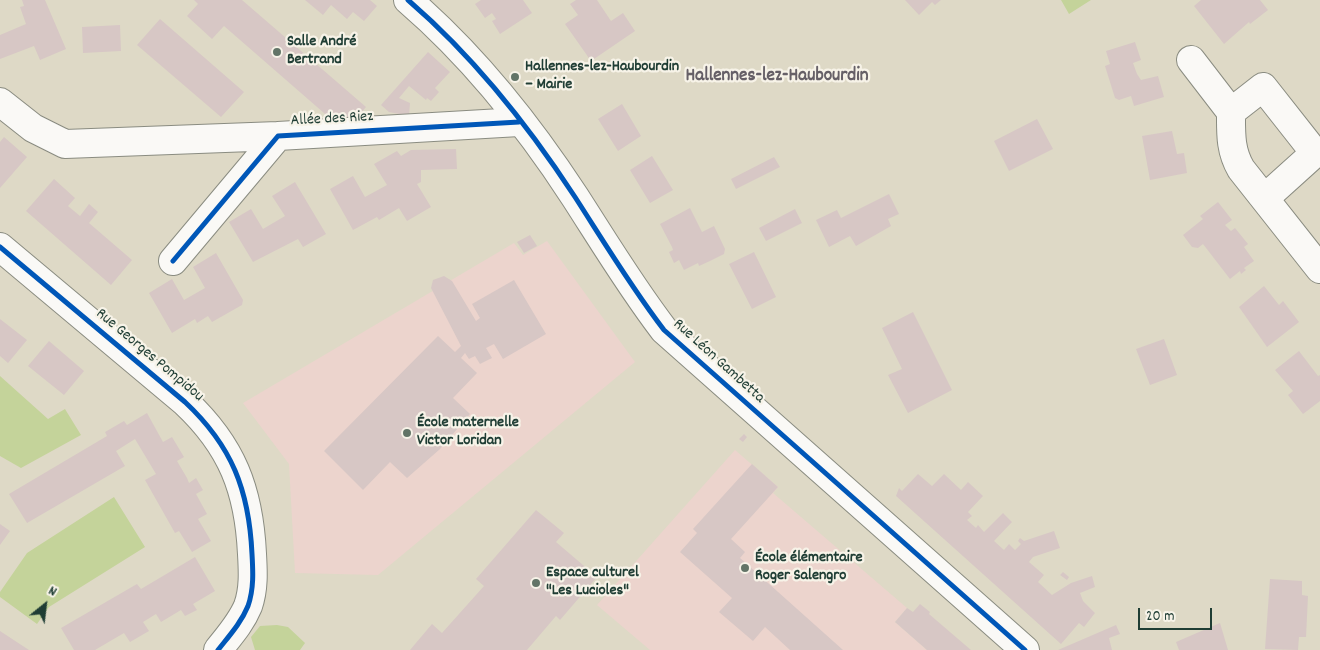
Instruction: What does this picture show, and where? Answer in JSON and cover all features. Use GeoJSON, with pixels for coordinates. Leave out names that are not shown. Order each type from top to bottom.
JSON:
{"type":"FeatureCollection","features":[{"type":"Feature","properties":{"kind":"street","name":"Rue Léon Gambetta"},"geometry":{"type":"LineString","coordinates":[[408,0],[458,46],[485,77],[575,197],[642,301],[675,342],[1025,650]]}},
{"type":"Feature","properties":{"kind":"street"},"geometry":{"type":"LineString","coordinates":[[1191,60],[1231,112],[1230,143],[1240,169],[1320,269]]}},
{"type":"Feature","properties":{"kind":"street"},"geometry":{"type":"LineString","coordinates":[[1231,112],[1263,87],[1315,153],[1265,198]]}},
{"type":"Feature","properties":{"kind":"street"},"geometry":{"type":"LineString","coordinates":[[0,102],[33,128],[65,144],[278,136]]}},
{"type":"Feature","properties":{"kind":"street","name":"Allée des Riez"},"geometry":{"type":"LineString","coordinates":[[174,261],[278,136],[520,122]]}},
{"type":"Feature","properties":{"kind":"street","name":"Rue Georges Pompidou"},"geometry":{"type":"LineString","coordinates":[[0,247],[185,402],[208,426],[225,451],[243,488],[248,506],[253,584],[243,616],[218,650]]}},
{"type":"Feature","properties":{"kind":"shaded area","name":"École maternelle Victor Loridan"},"geometry":{"type":"Polygon","coordinates":[[[547,241],[635,362],[378,575],[295,573],[289,464],[243,403],[514,243],[523,255],[547,241]]]}},
{"type":"Feature","properties":{"kind":"shaded area","name":"École élémentaire Roger Salengro"},"geometry":{"type":"Polygon","coordinates":[[[735,450],[778,487],[773,493],[907,608],[895,622],[927,650],[650,650],[597,605],[735,450]]]}},
{"type":"Feature","properties":{"kind":"green space"},"geometry":{"type":"Polygon","coordinates":[[[1061,0],[1091,0],[1069,14],[1061,0]]]}},
{"type":"Feature","properties":{"kind":"green space"},"geometry":{"type":"Polygon","coordinates":[[[0,376],[48,419],[65,409],[81,435],[21,468],[0,456],[0,376]]]}},
{"type":"Feature","properties":{"kind":"green space"},"geometry":{"type":"Polygon","coordinates":[[[114,497],[145,547],[49,607],[37,624],[0,597],[0,592],[27,553],[114,497]]]}},
{"type":"Feature","properties":{"kind":"green space"},"geometry":{"type":"Polygon","coordinates":[[[277,625],[288,627],[305,643],[300,650],[255,650],[251,637],[260,626],[277,625]]]}},
{"type":"Feature","properties":{"kind":"building"},"geometry":{"type":"Polygon","coordinates":[[[22,0],[45,0],[66,49],[40,60],[34,46],[0,59],[0,35],[26,24],[20,7],[24,6],[22,0]]]}},
{"type":"Feature","properties":{"kind":"building","name":"Salle André Bertrand"},"geometry":{"type":"Polygon","coordinates":[[[194,0],[242,0],[366,107],[355,120],[332,120],[224,26],[212,39],[187,16],[198,4],[194,0]]]}},
{"type":"Feature","properties":{"kind":"building"},"geometry":{"type":"Polygon","coordinates":[[[305,0],[370,0],[377,6],[364,21],[353,12],[347,19],[331,5],[323,15],[305,0]]]}},
{"type":"Feature","properties":{"kind":"building"},"geometry":{"type":"Polygon","coordinates":[[[481,0],[523,0],[532,13],[500,34],[492,21],[496,19],[492,13],[485,18],[475,4],[481,0]]]}},
{"type":"Feature","properties":{"kind":"building"},"geometry":{"type":"Polygon","coordinates":[[[576,0],[597,0],[611,21],[623,13],[635,31],[591,61],[565,24],[578,15],[570,4],[576,0]]]}},
{"type":"Feature","properties":{"kind":"building"},"geometry":{"type":"Polygon","coordinates":[[[905,0],[941,0],[935,5],[932,2],[919,15],[905,0]]]}},
{"type":"Feature","properties":{"kind":"building"},"geometry":{"type":"Polygon","coordinates":[[[1201,0],[1260,0],[1268,10],[1250,24],[1249,22],[1224,44],[1194,6],[1201,0]]]}},
{"type":"Feature","properties":{"kind":"building"},"geometry":{"type":"Polygon","coordinates":[[[160,19],[244,92],[221,117],[137,45],[160,19]]]}},
{"type":"Feature","properties":{"kind":"building"},"geometry":{"type":"Polygon","coordinates":[[[120,25],[121,51],[83,53],[82,27],[120,25]]]}},
{"type":"Feature","properties":{"kind":"building"},"geometry":{"type":"Polygon","coordinates":[[[1135,42],[1141,60],[1133,63],[1137,74],[1141,80],[1158,76],[1164,97],[1134,106],[1131,96],[1119,100],[1115,98],[1105,66],[1110,64],[1106,51],[1135,42]]]}},
{"type":"Feature","properties":{"kind":"building"},"geometry":{"type":"Polygon","coordinates":[[[428,52],[450,72],[435,88],[439,92],[431,101],[427,98],[426,100],[409,86],[399,98],[410,103],[409,116],[389,112],[381,105],[428,52]]]}},
{"type":"Feature","properties":{"kind":"building"},"geometry":{"type":"Polygon","coordinates":[[[622,104],[641,136],[618,151],[598,119],[622,104]]]}},
{"type":"Feature","properties":{"kind":"building"},"geometry":{"type":"Polygon","coordinates":[[[1037,119],[1053,149],[1009,171],[994,141],[1037,119]]]}},
{"type":"Feature","properties":{"kind":"building"},"geometry":{"type":"Polygon","coordinates":[[[1172,131],[1177,154],[1184,153],[1187,173],[1150,180],[1142,136],[1172,131]]]}},
{"type":"Feature","properties":{"kind":"building"},"geometry":{"type":"Polygon","coordinates":[[[4,137],[27,157],[0,188],[0,142],[4,137]]]}},
{"type":"Feature","properties":{"kind":"building"},"geometry":{"type":"Polygon","coordinates":[[[456,149],[457,169],[421,170],[421,182],[417,184],[431,207],[407,221],[399,208],[379,220],[377,217],[353,230],[330,189],[353,176],[365,197],[387,185],[374,164],[397,151],[401,156],[411,150],[456,149]]]}},
{"type":"Feature","properties":{"kind":"building"},"geometry":{"type":"Polygon","coordinates":[[[652,156],[673,190],[650,203],[630,170],[652,156]]]}},
{"type":"Feature","properties":{"kind":"building"},"geometry":{"type":"Polygon","coordinates":[[[774,157],[780,167],[736,189],[731,179],[774,157]]]}},
{"type":"Feature","properties":{"kind":"building"},"geometry":{"type":"Polygon","coordinates":[[[54,179],[75,198],[68,206],[80,216],[89,204],[98,212],[89,223],[132,260],[111,285],[26,211],[54,179]]]}},
{"type":"Feature","properties":{"kind":"building"},"geometry":{"type":"Polygon","coordinates":[[[295,182],[326,234],[303,247],[298,239],[253,262],[229,222],[251,209],[263,229],[285,216],[272,196],[295,182]]]}},
{"type":"Feature","properties":{"kind":"building"},"geometry":{"type":"Polygon","coordinates":[[[889,194],[899,214],[888,219],[891,226],[856,246],[850,236],[829,247],[816,220],[837,210],[841,218],[889,194]]]}},
{"type":"Feature","properties":{"kind":"building"},"geometry":{"type":"Polygon","coordinates":[[[1218,202],[1232,220],[1225,225],[1231,231],[1235,228],[1248,244],[1244,247],[1254,261],[1244,268],[1246,270],[1241,274],[1240,271],[1230,279],[1203,244],[1198,248],[1192,247],[1183,235],[1203,219],[1200,216],[1218,202]]]}},
{"type":"Feature","properties":{"kind":"building"},"geometry":{"type":"Polygon","coordinates":[[[690,208],[702,232],[714,226],[725,249],[724,254],[699,266],[698,263],[684,270],[679,260],[674,263],[669,252],[673,250],[672,247],[660,224],[690,208]]]}},
{"type":"Feature","properties":{"kind":"building"},"geometry":{"type":"Polygon","coordinates":[[[795,209],[802,223],[766,241],[759,228],[795,209]]]}},
{"type":"Feature","properties":{"kind":"building"},"geometry":{"type":"Polygon","coordinates":[[[530,235],[537,246],[524,253],[517,242],[530,235]]]}},
{"type":"Feature","properties":{"kind":"building"},"geometry":{"type":"Polygon","coordinates":[[[754,252],[776,297],[752,309],[729,264],[754,252]]]}},
{"type":"Feature","properties":{"kind":"building"},"geometry":{"type":"Polygon","coordinates":[[[216,253],[243,300],[242,305],[212,322],[208,316],[197,323],[195,319],[172,333],[149,293],[172,279],[184,300],[205,288],[193,267],[216,253]]]}},
{"type":"Feature","properties":{"kind":"building"},"geometry":{"type":"Polygon","coordinates":[[[444,276],[452,281],[476,321],[480,318],[472,304],[514,280],[546,334],[503,359],[494,344],[486,348],[492,358],[480,364],[475,356],[469,359],[465,353],[461,358],[477,373],[453,398],[470,414],[440,449],[407,478],[390,462],[363,490],[324,451],[438,336],[455,352],[461,346],[431,288],[433,280],[444,276]]]}},
{"type":"Feature","properties":{"kind":"building"},"geometry":{"type":"Polygon","coordinates":[[[1264,286],[1279,305],[1283,301],[1299,322],[1267,347],[1239,307],[1264,286]]]}},
{"type":"Feature","properties":{"kind":"building"},"geometry":{"type":"Polygon","coordinates":[[[913,312],[952,390],[908,413],[888,375],[902,369],[882,328],[913,312]]]}},
{"type":"Feature","properties":{"kind":"building"},"geometry":{"type":"Polygon","coordinates":[[[0,319],[27,340],[8,363],[0,356],[0,319]]]}},
{"type":"Feature","properties":{"kind":"building"},"geometry":{"type":"Polygon","coordinates":[[[1164,339],[1177,375],[1150,385],[1136,349],[1164,339]]]}},
{"type":"Feature","properties":{"kind":"building"},"geometry":{"type":"Polygon","coordinates":[[[49,341],[84,371],[64,395],[28,366],[49,341]]]}},
{"type":"Feature","properties":{"kind":"building"},"geometry":{"type":"Polygon","coordinates":[[[1299,351],[1318,376],[1320,375],[1320,401],[1303,414],[1288,395],[1293,391],[1275,370],[1299,351]]]}},
{"type":"Feature","properties":{"kind":"building"},"geometry":{"type":"Polygon","coordinates":[[[147,413],[163,442],[172,437],[184,457],[177,461],[189,483],[196,478],[203,490],[196,494],[207,514],[198,519],[211,541],[192,552],[179,531],[175,533],[145,480],[156,474],[135,439],[116,451],[125,466],[27,523],[9,494],[107,436],[105,432],[124,421],[127,425],[147,413]]]}},
{"type":"Feature","properties":{"kind":"building"},"geometry":{"type":"Polygon","coordinates":[[[744,434],[747,437],[743,442],[739,439],[744,434]]]}},
{"type":"Feature","properties":{"kind":"building"},"geometry":{"type":"Polygon","coordinates":[[[752,464],[778,487],[731,539],[745,552],[740,558],[843,650],[790,650],[765,627],[753,641],[719,612],[732,598],[680,552],[697,533],[693,529],[752,464]]]}},
{"type":"Feature","properties":{"kind":"building"},"geometry":{"type":"Polygon","coordinates":[[[918,474],[932,486],[944,474],[961,490],[968,482],[983,496],[968,512],[972,516],[967,520],[976,528],[978,525],[984,532],[1003,513],[1012,522],[994,541],[1004,550],[1009,544],[1015,550],[1021,544],[1018,541],[1020,538],[1024,541],[1054,531],[1060,548],[1033,557],[1029,562],[1044,575],[1038,582],[1052,595],[1071,583],[1092,576],[1095,587],[1080,593],[1083,601],[1095,613],[1084,627],[1079,623],[1061,644],[896,496],[899,488],[902,491],[918,474]]]}},
{"type":"Feature","properties":{"kind":"building","name":"Espace culturel \"Les Lucioles\""},"geometry":{"type":"Polygon","coordinates":[[[536,510],[564,533],[556,542],[597,577],[560,620],[556,616],[527,650],[410,650],[432,624],[442,633],[484,586],[476,579],[536,510]]]}},
{"type":"Feature","properties":{"kind":"building"},"geometry":{"type":"Polygon","coordinates":[[[0,524],[10,531],[0,545],[0,524]]]}},
{"type":"Feature","properties":{"kind":"building"},"geometry":{"type":"Polygon","coordinates":[[[195,557],[215,591],[193,604],[197,610],[185,616],[181,610],[161,622],[156,614],[143,622],[149,631],[130,642],[124,633],[95,650],[74,650],[61,628],[137,584],[141,589],[195,557]]]}},
{"type":"Feature","properties":{"kind":"building"},"geometry":{"type":"Polygon","coordinates":[[[1063,572],[1069,577],[1067,580],[1060,575],[1063,572]]]}},
{"type":"Feature","properties":{"kind":"building"},"geometry":{"type":"Polygon","coordinates":[[[1270,579],[1302,581],[1302,595],[1308,596],[1306,637],[1299,637],[1298,650],[1265,649],[1270,579]]]}},
{"type":"Feature","properties":{"kind":"building"},"geometry":{"type":"Polygon","coordinates":[[[920,604],[971,650],[927,650],[895,622],[907,608],[913,612],[920,604]]]}},
{"type":"Feature","properties":{"kind":"building"},"geometry":{"type":"Polygon","coordinates":[[[1220,623],[1228,650],[1179,650],[1176,642],[1220,623]]]}},
{"type":"Feature","properties":{"kind":"building"},"geometry":{"type":"Polygon","coordinates":[[[1116,625],[1120,634],[1109,638],[1112,650],[1058,650],[1116,625]]]}},
{"type":"Feature","properties":{"kind":"building"},"geometry":{"type":"Polygon","coordinates":[[[0,631],[29,650],[0,650],[0,631]]]}},
{"type":"Feature","properties":{"kind":"cycle path"},"geometry":{"type":"LineString","coordinates":[[408,0],[455,44],[519,118],[557,170],[629,281],[664,330],[1025,650]]}},
{"type":"Feature","properties":{"kind":"cycle path"},"geometry":{"type":"LineString","coordinates":[[173,261],[278,136],[519,122]]}},
{"type":"Feature","properties":{"kind":"cycle path"},"geometry":{"type":"LineString","coordinates":[[0,247],[185,402],[215,435],[226,453],[235,470],[247,509],[253,580],[248,606],[235,629],[218,650]]}},
{"type":"Feature","properties":{"kind":"place","name":"Salle André Bertrand"},"geometry":{"type":"Point","coordinates":[277,52]}},
{"type":"Feature","properties":{"kind":"place","name":"Hallennes-lez-Haubourdin – Mairie"},"geometry":{"type":"Point","coordinates":[515,77]}},
{"type":"Feature","properties":{"kind":"place","name":"École maternelle Victor Loridan"},"geometry":{"type":"Point","coordinates":[407,433]}},
{"type":"Feature","properties":{"kind":"place","name":"École élémentaire Roger Salengro"},"geometry":{"type":"Point","coordinates":[745,568]}},
{"type":"Feature","properties":{"kind":"place","name":"Espace culturel \"Les Lucioles\""},"geometry":{"type":"Point","coordinates":[536,583]}},
{"type":"Feature","properties":{"kind":"district","name":"Hallennes-lez-Haubourdin"},"geometry":{"type":"Point","coordinates":[777,77]}}]}
